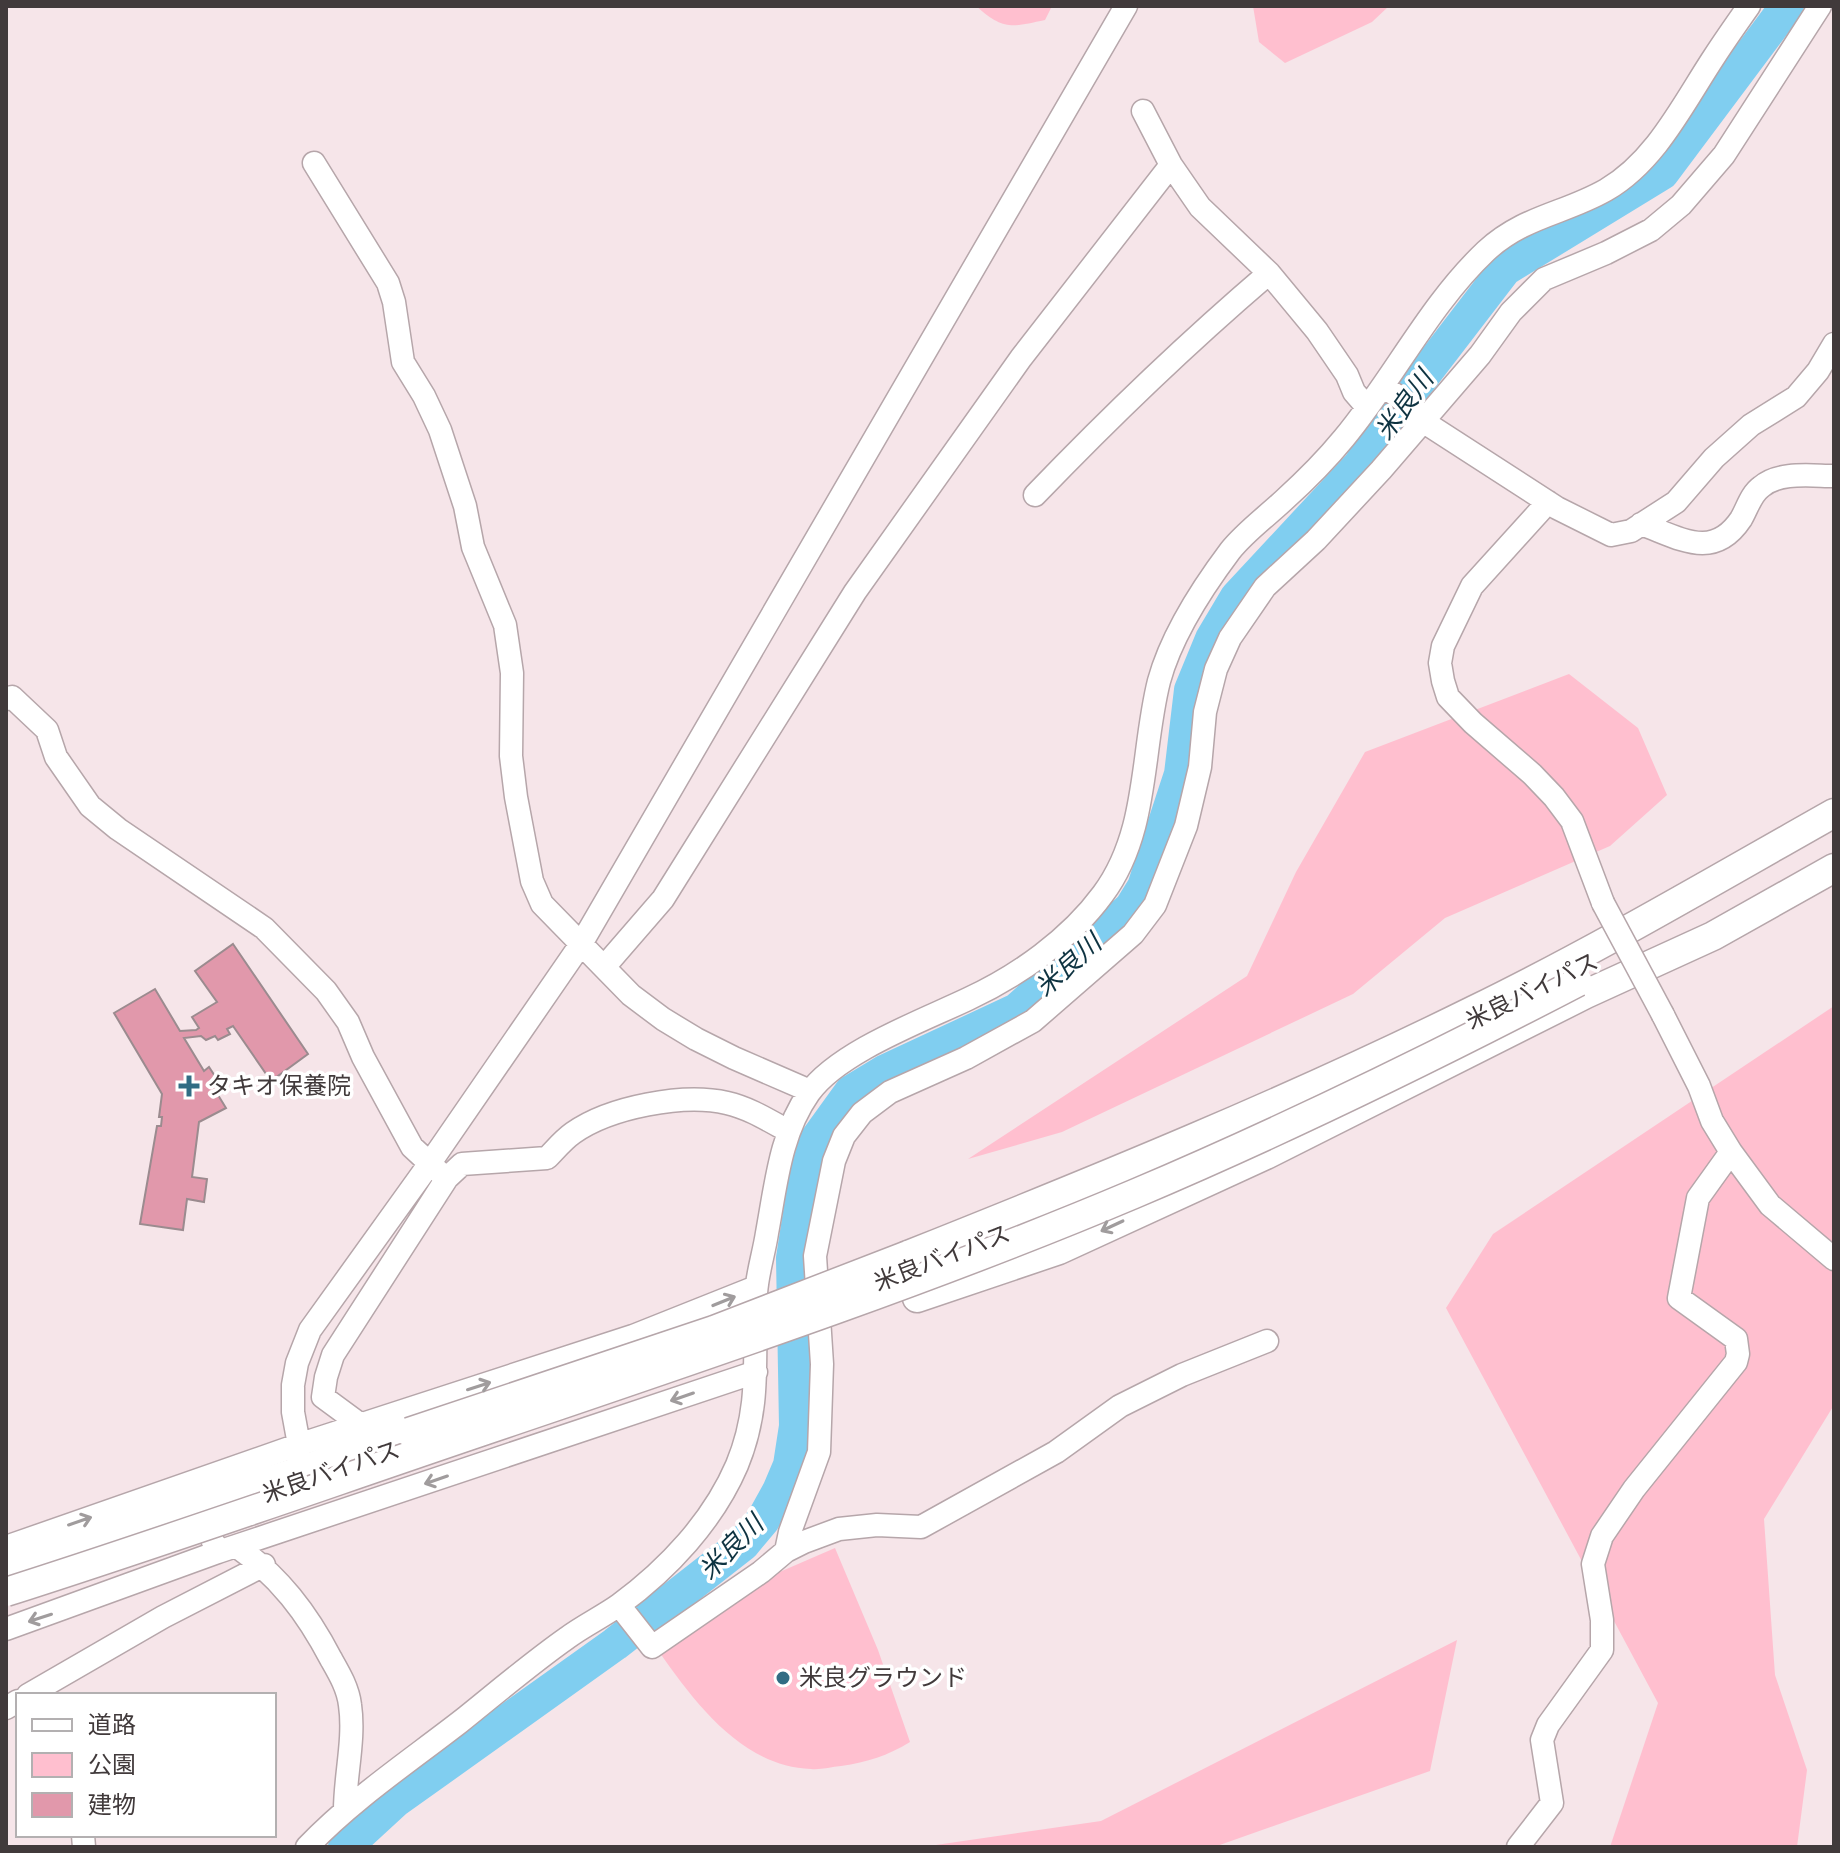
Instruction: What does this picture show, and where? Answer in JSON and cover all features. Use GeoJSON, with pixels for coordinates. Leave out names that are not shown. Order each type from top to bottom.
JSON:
{"type":"FeatureCollection","features":[{"type":"Feature","properties":{"kind":"main road"},"geometry":{"type":"LineString","coordinates":[[6,1565],[300,1458],[409,1432],[714,1330],[1031,1206],[1245,1115],[1472,1011],[1575,959],[1834,813]]}},
{"type":"Feature","properties":{"kind":"main road","name":"米良バイパス"},"geometry":{"type":"LineString","coordinates":[[6,1592],[733,1347],[1012,1244],[1287,1127],[1445,1051],[1834,829]]}},
{"type":"Feature","properties":{"kind":"main road","name":"米良バイパス"},"geometry":{"type":"LineString","coordinates":[[6,1582],[689,1351],[914,1271],[1276,1118],[1576,977],[1730,909],[1834,849]]}},
{"type":"Feature","properties":{"kind":"main road"},"geometry":{"type":"LineString","coordinates":[[6,1606],[222,1544],[311,1500],[1059,1250],[1268,1154],[1586,994],[1713,936],[1834,868]]}},
{"type":"Feature","properties":{"kind":"street"},"geometry":{"type":"LineString","coordinates":[[361,1425],[323,1397],[333,1355],[438,1171],[581,944],[1126,6]]}},
{"type":"Feature","properties":{"kind":"street"},"geometry":{"type":"LineString","coordinates":[[307,1847],[345,1810],[559,1644],[622,1609],[696,1533],[737,1466],[753,1420],[756,1287],[788,1131],[810,1091],[827,1073],[851,1057],[995,986],[1026,966],[1059,940],[1104,894],[1122,862],[1136,820],[1146,777],[1160,676],[1186,618],[1229,552],[1319,466],[1367,407],[1388,390],[1458,280],[1501,238],[1531,219],[1567,208],[1607,189],[1638,167],[1663,135],[1749,6]]}},
{"type":"Feature","properties":{"kind":"street"},"geometry":{"type":"LineString","coordinates":[[786,1551],[819,1452],[822,1364],[815,1256],[834,1161],[844,1136],[862,1113],[890,1092],[966,1058],[1033,1021],[1133,934],[1155,905],[1186,826],[1200,767],[1211,685],[1230,638],[1265,587],[1316,540],[1420,416],[1480,355],[1511,312],[1544,279],[1651,230],[1681,205],[1724,155],[1820,6]]}},
{"type":"Feature","properties":{"kind":"street"},"geometry":{"type":"LineString","coordinates":[[1143,111],[1171,165],[1200,207],[1269,273],[1326,343],[1354,392],[1367,407]]}},
{"type":"Feature","properties":{"kind":"street"},"geometry":{"type":"LineString","coordinates":[[314,163],[388,283],[403,362],[440,430],[465,506],[473,547],[505,625],[512,673],[511,756],[516,797],[532,881],[542,904],[631,995],[696,1039],[810,1091]]}},
{"type":"Feature","properties":{"kind":"street"},"geometry":{"type":"LineString","coordinates":[[605,966],[663,899],[855,592],[1021,358],[1171,165]]}},
{"type":"Feature","properties":{"kind":"street"},"geometry":{"type":"LineString","coordinates":[[1035,495],[1110,417],[1192,339],[1269,273]]}},
{"type":"Feature","properties":{"kind":"street"},"geometry":{"type":"LineString","coordinates":[[1388,390],[1420,416],[1548,502],[1611,535],[1631,531],[1676,502],[1714,458],[1751,425],[1796,397],[1818,371],[1834,344]]}},
{"type":"Feature","properties":{"kind":"street"},"geometry":{"type":"LineString","coordinates":[[1641,524],[1692,542],[1715,543],[1726,537],[1761,486],[1790,476],[1834,476]]}},
{"type":"Feature","properties":{"kind":"street"},"geometry":{"type":"LineString","coordinates":[[1548,502],[1472,586],[1443,646],[1440,663],[1448,697],[1532,774],[1572,821],[1603,903],[1699,1086],[1712,1121],[1770,1205],[1834,1259]]}},
{"type":"Feature","properties":{"kind":"street"},"geometry":{"type":"LineString","coordinates":[[6,699],[12,697],[47,730],[56,757],[90,806],[118,829],[264,928],[326,991],[348,1022],[363,1057],[412,1147],[438,1171]]}},
{"type":"Feature","properties":{"kind":"street"},"geometry":{"type":"LineString","coordinates":[[311,1500],[300,1458],[293,1385],[302,1346],[319,1315],[438,1171],[462,1164],[547,1158],[584,1127],[604,1118],[667,1102],[726,1103],[754,1112],[788,1131]]}},
{"type":"Feature","properties":{"kind":"street"},"geometry":{"type":"LineString","coordinates":[[1518,1847],[1552,1803],[1542,1740],[1548,1725],[1602,1650],[1602,1620],[1593,1564],[1602,1536],[1634,1489],[1736,1362],[1736,1339],[1679,1298],[1698,1198],[1731,1152]]}},
{"type":"Feature","properties":{"kind":"street"},"geometry":{"type":"LineString","coordinates":[[6,1547],[300,1458],[361,1425],[633,1336],[756,1287]]}},
{"type":"Feature","properties":{"kind":"street"},"geometry":{"type":"LineString","coordinates":[[622,1609],[652,1647],[786,1551],[839,1529],[877,1525],[921,1527],[1056,1452],[1120,1406],[1182,1375],[1267,1341]]}},
{"type":"Feature","properties":{"kind":"street"},"geometry":{"type":"LineString","coordinates":[[6,1629],[222,1544],[756,1372]]}},
{"type":"Feature","properties":{"kind":"street"},"geometry":{"type":"LineString","coordinates":[[222,1544],[264,1565],[307,1616],[343,1681],[350,1705],[345,1810]]}},
{"type":"Feature","properties":{"kind":"street"},"geometry":{"type":"LineString","coordinates":[[31,1693],[163,1617],[264,1565]]}},
{"type":"Feature","properties":{"kind":"green space"},"geometry":{"type":"Polygon","coordinates":[[[976,6],[1052,6],[1045,20],[1009,25],[994,20],[976,6]]]}},
{"type":"Feature","properties":{"kind":"green space"},"geometry":{"type":"Polygon","coordinates":[[[1253,6],[1389,6],[1372,22],[1285,63],[1259,42],[1253,6]]]}},
{"type":"Feature","properties":{"kind":"green space"},"geometry":{"type":"Polygon","coordinates":[[[1569,674],[1638,728],[1667,795],[1610,846],[1445,918],[1353,994],[1062,1132],[968,1159],[1247,976],[1296,872],[1365,752],[1569,674]]]}},
{"type":"Feature","properties":{"kind":"green space"},"geometry":{"type":"Polygon","coordinates":[[[1834,1006],[1834,1405],[1764,1519],[1775,1675],[1807,1770],[1797,1847],[1610,1847],[1658,1703],[1446,1308],[1493,1234],[1834,1006]]]}},
{"type":"Feature","properties":{"kind":"green space","name":"米良グラウンド"},"geometry":{"type":"Polygon","coordinates":[[[835,1548],[878,1650],[910,1742],[885,1755],[851,1764],[814,1769],[786,1765],[743,1745],[723,1729],[689,1692],[660,1653],[775,1574],[835,1548]]]}},
{"type":"Feature","properties":{"kind":"green space"},"geometry":{"type":"Polygon","coordinates":[[[1457,1640],[1430,1771],[1214,1847],[922,1847],[1101,1821],[1457,1640]]]}},
{"type":"Feature","properties":{"kind":"building","name":"タキオ保養院"},"geometry":{"type":"Polygon","coordinates":[[[233,944],[308,1054],[271,1081],[233,1026],[227,1029],[230,1034],[218,1040],[215,1036],[206,1040],[201,1036],[184,1038],[204,1071],[209,1067],[224,1090],[218,1095],[226,1108],[199,1122],[192,1177],[207,1179],[204,1202],[187,1199],[183,1230],[140,1224],[157,1126],[161,1126],[162,1094],[114,1013],[155,989],[180,1031],[196,1030],[199,1028],[192,1017],[217,1002],[195,971],[233,944]]]}},
{"type":"Feature","properties":{"kind":"waterway","name":"米良川"},"geometry":{"type":"LineString","coordinates":[[345,1847],[395,1801],[615,1644],[743,1544],[763,1520],[790,1465],[796,1426],[793,1258],[806,1174],[817,1139],[851,1092],[884,1072],[1017,1010],[1131,908],[1144,887],[1181,774],[1191,690],[1212,639],[1237,597],[1360,465],[1396,411],[1505,269],[1662,173],[1787,6]]}},
{"type":"Feature","properties":{"kind":"place","name":"タキオ保養院"},"geometry":{"type":"Point","coordinates":[189,1086]}},
{"type":"Feature","properties":{"kind":"place","name":"米良グラウンド"},"geometry":{"type":"Point","coordinates":[783,1678]}}]}
